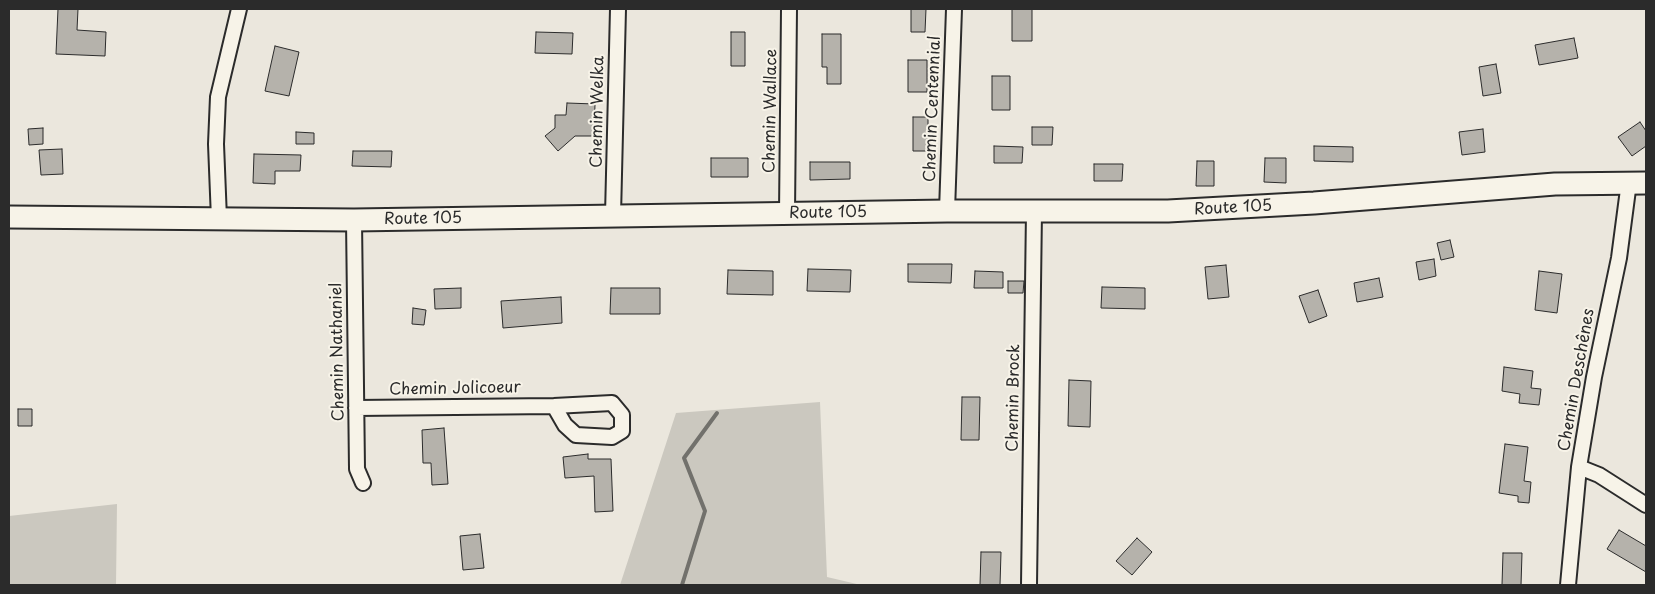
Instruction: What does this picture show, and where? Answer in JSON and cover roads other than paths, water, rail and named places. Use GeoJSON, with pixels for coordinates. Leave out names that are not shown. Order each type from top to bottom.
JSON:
{"type":"FeatureCollection","features":[{"type":"Feature","properties":{"kind":"main road","name":"Route 105"},"geometry":{"type":"LineString","coordinates":[[9,217],[354,220],[947,211],[1168,211],[1314,203],[1555,184],[1638,183]]}},
{"type":"Feature","properties":{"kind":"street"},"geometry":{"type":"LineString","coordinates":[[219,219],[216,144],[217,105],[239,9]]}},
{"type":"Feature","properties":{"kind":"street","name":"Chemin Welka"},"geometry":{"type":"LineString","coordinates":[[612,215],[618,9]]}},
{"type":"Feature","properties":{"kind":"street","name":"Chemin Wallace"},"geometry":{"type":"LineString","coordinates":[[787,213],[789,9]]}},
{"type":"Feature","properties":{"kind":"street","name":"Chemin Centennial"},"geometry":{"type":"LineString","coordinates":[[947,211],[954,9]]}},
{"type":"Feature","properties":{"kind":"street","name":"Chemin Deschênes"},"geometry":{"type":"LineString","coordinates":[[1568,585],[1580,467],[1594,377],[1619,258],[1638,183]]}},
{"type":"Feature","properties":{"kind":"street","name":"Chemin Brock"},"geometry":{"type":"LineString","coordinates":[[1029,585],[1034,211]]}},
{"type":"Feature","properties":{"kind":"street","name":"Chemin Nathaniel"},"geometry":{"type":"LineString","coordinates":[[354,220],[357,469],[363,482]]}},
{"type":"Feature","properties":{"kind":"street","name":"Chemin Jolicoeur"},"geometry":{"type":"LineString","coordinates":[[356,408],[554,406],[612,403],[622,415],[622,431],[612,438],[576,435],[565,425],[554,406]]}},
{"type":"Feature","properties":{"kind":"street"},"geometry":{"type":"LineString","coordinates":[[1580,467],[1599,475],[1646,505]]}},
{"type":"Feature","properties":{"kind":"waterway"},"geometry":{"type":"LineString","coordinates":[[682,585],[705,511],[684,458],[717,413]]}}]}
